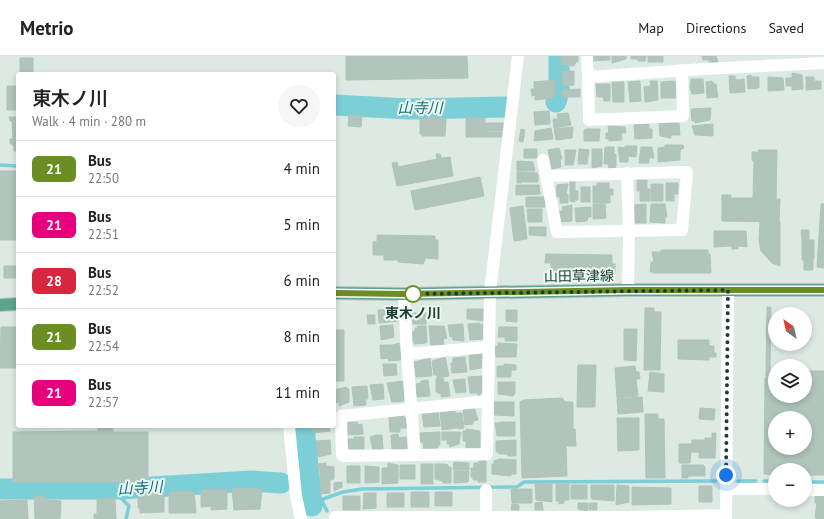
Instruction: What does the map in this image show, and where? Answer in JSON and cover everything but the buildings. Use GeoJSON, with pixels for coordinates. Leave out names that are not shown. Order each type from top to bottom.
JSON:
{"type":"FeatureCollection","features":[{"type":"Feature","properties":{"kind":"main road","name":"山田草津線"},"geometry":{"type":"LineString","coordinates":[[336,293],[404,294],[628,290],[824,290]]}},
{"type":"Feature","properties":{"kind":"main road"},"geometry":{"type":"LineString","coordinates":[[0,305],[16,304]]}},
{"type":"Feature","properties":{"kind":"street"},"geometry":{"type":"LineString","coordinates":[[488,401],[339,417],[342,455],[487,454],[488,401],[488,347],[490,292],[518,56]]}},
{"type":"Feature","properties":{"kind":"street"},"geometry":{"type":"LineString","coordinates":[[587,56],[588,120],[683,116],[682,70]]}},
{"type":"Feature","properties":{"kind":"street"},"geometry":{"type":"LineString","coordinates":[[588,78],[682,70],[730,62],[824,63]]}},
{"type":"Feature","properties":{"kind":"street"},"geometry":{"type":"LineString","coordinates":[[543,160],[557,232],[682,230],[687,172],[547,176]]}},
{"type":"Feature","properties":{"kind":"street"},"geometry":{"type":"LineString","coordinates":[[627,173],[630,232],[628,290]]}},
{"type":"Feature","properties":{"kind":"street"},"geometry":{"type":"LineString","coordinates":[[335,517],[726,517],[728,290]]}},
{"type":"Feature","properties":{"kind":"street"},"geometry":{"type":"LineString","coordinates":[[404,294],[406,354],[415,455]]}},
{"type":"Feature","properties":{"kind":"street"},"geometry":{"type":"LineString","coordinates":[[406,354],[488,347]]}},
{"type":"Feature","properties":{"kind":"street"},"geometry":{"type":"LineString","coordinates":[[290,428],[296,496],[301,519]]}},
{"type":"Feature","properties":{"kind":"street"},"geometry":{"type":"LineString","coordinates":[[726,489],[768,489]]}},
{"type":"Feature","properties":{"kind":"street"},"geometry":{"type":"LineString","coordinates":[[486,490],[486,518]]}},
{"type":"Feature","properties":{"kind":"street"},"geometry":{"type":"LineString","coordinates":[[812,490],[824,490]]}},
{"type":"Feature","properties":{"kind":"waterway","name":"山寺川"},"geometry":{"type":"LineString","coordinates":[[556,102],[559,90],[559,56]]}},
{"type":"Feature","properties":{"kind":"waterway","name":"山寺川"},"geometry":{"type":"LineString","coordinates":[[336,105],[409,109],[507,107]]}},
{"type":"Feature","properties":{"kind":"waterway"},"geometry":{"type":"LineString","coordinates":[[0,165],[16,166]]}},
{"type":"Feature","properties":{"kind":"waterway","name":"山寺川"},"geometry":{"type":"LineString","coordinates":[[304,428],[312,506]]}},
{"type":"Feature","properties":{"kind":"waterway","name":"山寺川"},"geometry":{"type":"LineString","coordinates":[[0,489],[120,489],[251,481],[281,483]]}},
{"type":"Feature","properties":{"kind":"waterway"},"geometry":{"type":"LineString","coordinates":[[312,503],[343,492],[362,489],[517,487],[524,482],[716,481]]}},
{"type":"Feature","properties":{"kind":"waterway"},"geometry":{"type":"LineString","coordinates":[[738,481],[756,481]]}},
{"type":"Feature","properties":{"kind":"waterway"},"geometry":{"type":"LineString","coordinates":[[812,482],[824,482]]}},
{"type":"Feature","properties":{"kind":"waterway"},"geometry":{"type":"LineString","coordinates":[[120,489],[121,498],[129,506],[126,519]]}},
{"type":"Feature","properties":{"kind":"waterway"},"geometry":{"type":"LineString","coordinates":[[322,501],[327,511]]}},
{"type":"Feature","properties":{"kind":"bus line","name":"21"},"geometry":{"type":"LineString","coordinates":[[336,293],[404,294],[628,290],[824,290]]}},
{"type":"Feature","properties":{"kind":"place","name":"東木ノ川"},"geometry":{"type":"Point","coordinates":[413,294]}},
{"type":"Feature","properties":{"kind":"route"},"geometry":{"type":"LineString","coordinates":[[413,294],[628,290],[728,290],[726,475]]}}]}
